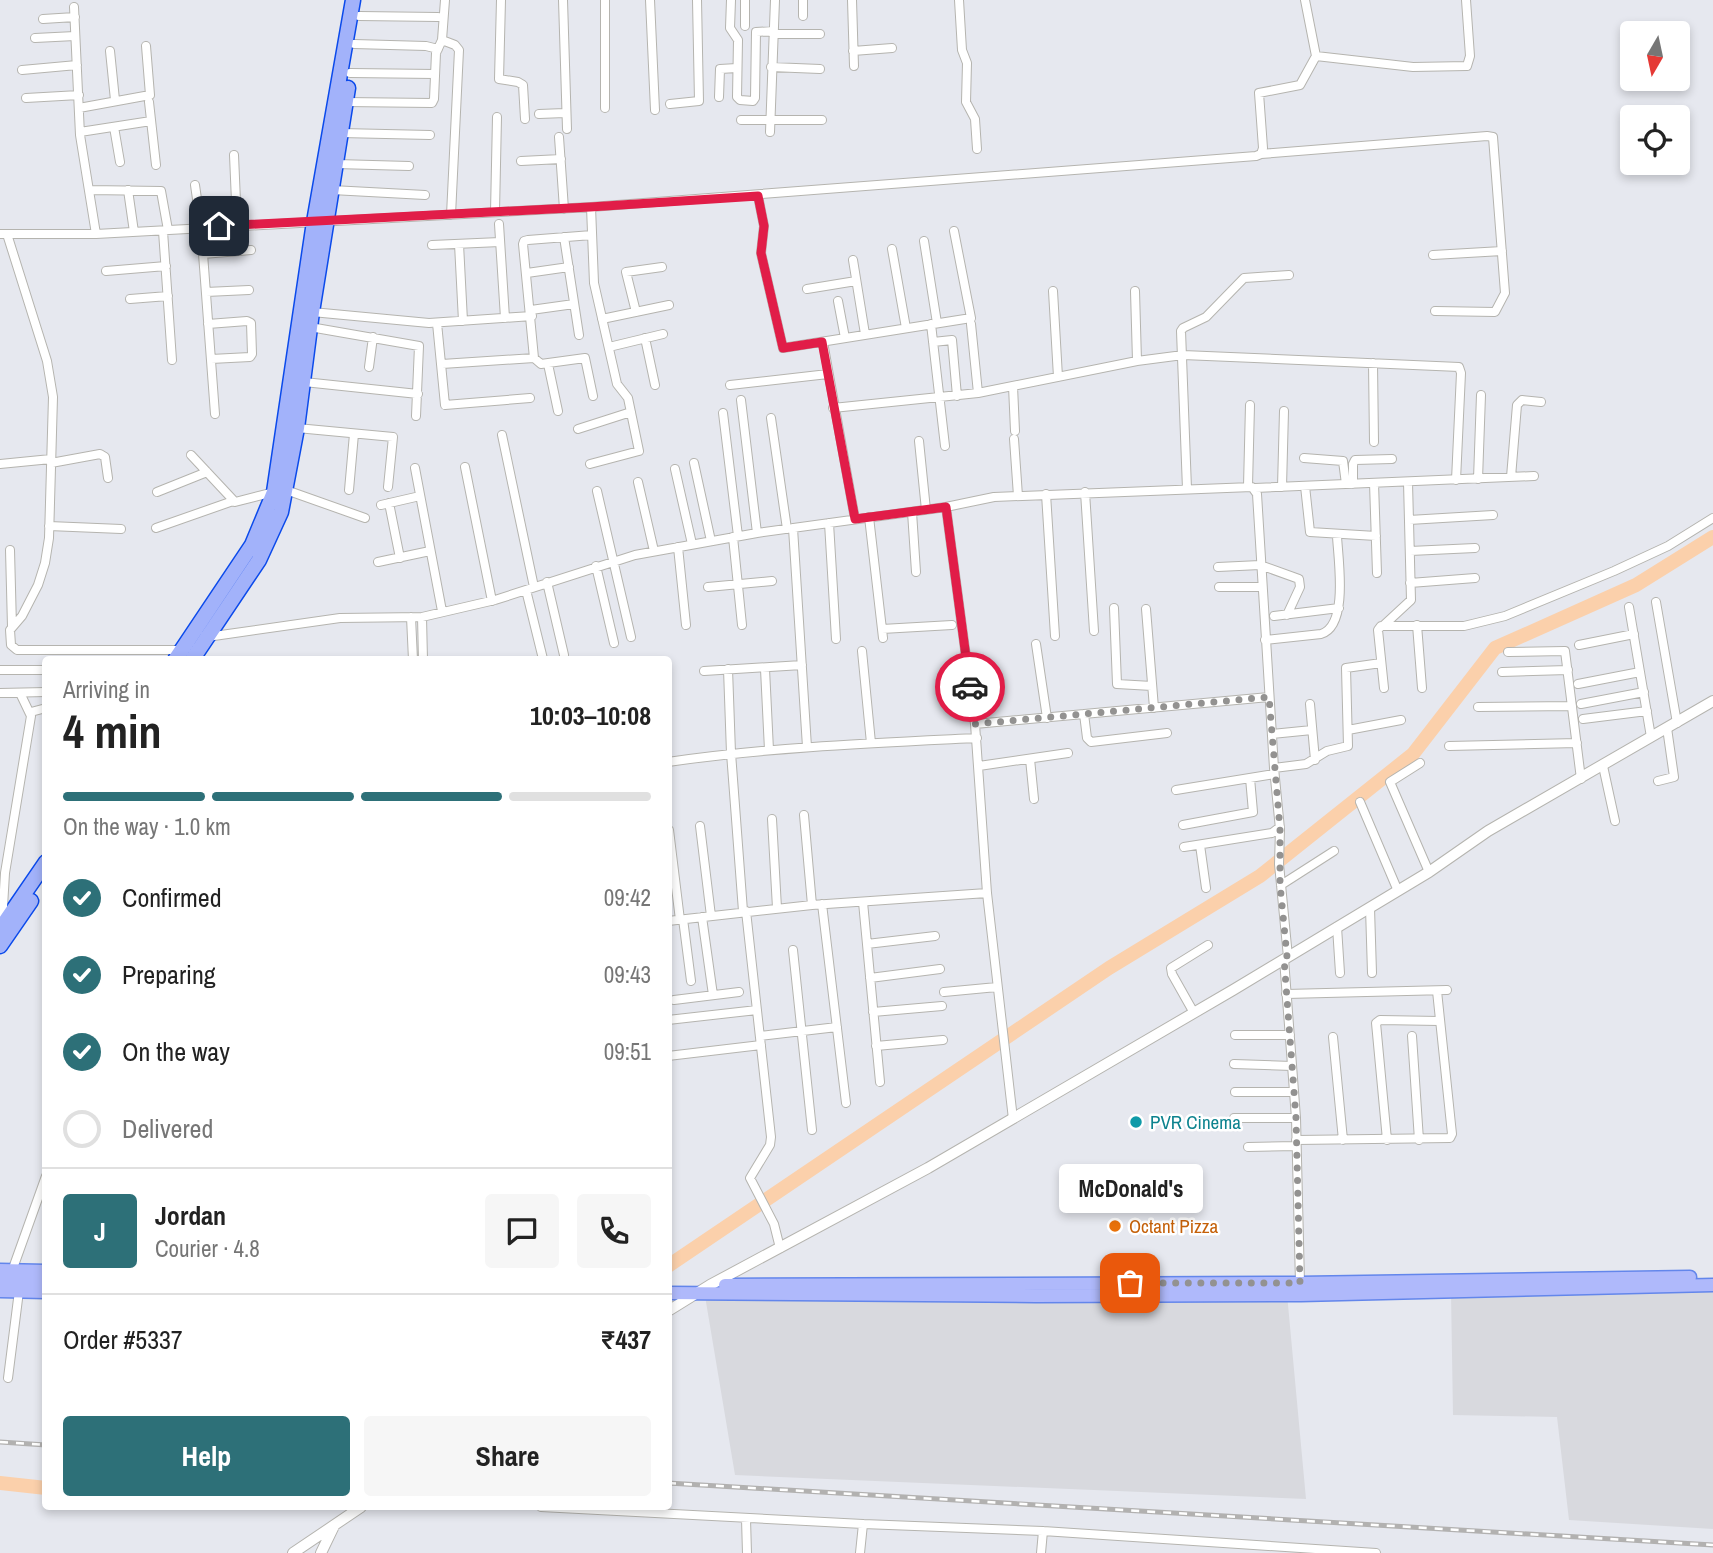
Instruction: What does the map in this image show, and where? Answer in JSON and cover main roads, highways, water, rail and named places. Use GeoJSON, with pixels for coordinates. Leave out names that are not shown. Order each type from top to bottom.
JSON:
{"type":"FeatureCollection","features":[{"type":"Feature","properties":{"kind":"highway"},"geometry":{"type":"LineString","coordinates":[[183,656],[207,637],[259,560],[281,512],[280,491],[353,0]]}},
{"type":"Feature","properties":{"kind":"highway"},"geometry":{"type":"LineString","coordinates":[[183,656],[252,545],[280,491],[297,428],[321,222],[332,190],[361,0]]}},
{"type":"Feature","properties":{"kind":"highway"},"geometry":{"type":"LineString","coordinates":[[1,928],[42,868]]}},
{"type":"Feature","properties":{"kind":"highway"},"geometry":{"type":"LineString","coordinates":[[0,946],[42,886]]}},
{"type":"Feature","properties":{"kind":"main road"},"geometry":{"type":"LineString","coordinates":[[6,1270],[42,1271]]}},
{"type":"Feature","properties":{"kind":"main road"},"geometry":{"type":"LineString","coordinates":[[672,1293],[1153,1289],[1300,1283],[1713,1277]]}},
{"type":"Feature","properties":{"kind":"main road"},"geometry":{"type":"LineString","coordinates":[[0,1282],[42,1283]]}},
{"type":"Feature","properties":{"kind":"main road"},"geometry":{"type":"LineString","coordinates":[[672,1284],[1153,1289],[1311,1295],[1713,1285]]}},
{"type":"Feature","properties":{"kind":"main road"},"geometry":{"type":"LineString","coordinates":[[0,1291],[42,1292]]}},
{"type":"Feature","properties":{"kind":"waterway"},"geometry":{"type":"LineString","coordinates":[[672,1263],[1109,968],[1260,876],[1413,754],[1495,648],[1636,585],[1713,537]]}},
{"type":"Feature","properties":{"kind":"waterway"},"geometry":{"type":"LineString","coordinates":[[0,1483],[42,1488]]}},
{"type":"Feature","properties":{"kind":"railway"},"geometry":{"type":"LineString","coordinates":[[0,1442],[42,1445]]}},
{"type":"Feature","properties":{"kind":"railway"},"geometry":{"type":"LineString","coordinates":[[672,1483],[1713,1545]]}},
{"type":"Feature","properties":{"kind":"place","name":"PVR Cinema"},"geometry":{"type":"Point","coordinates":[1136,1122]}},
{"type":"Feature","properties":{"kind":"place","name":"Octant Pizza"},"geometry":{"type":"Point","coordinates":[1115,1226]}},
{"type":"Feature","properties":{"kind":"place","name":"McDonald's"},"geometry":{"type":"Point","coordinates":[1130,1283]}}]}
